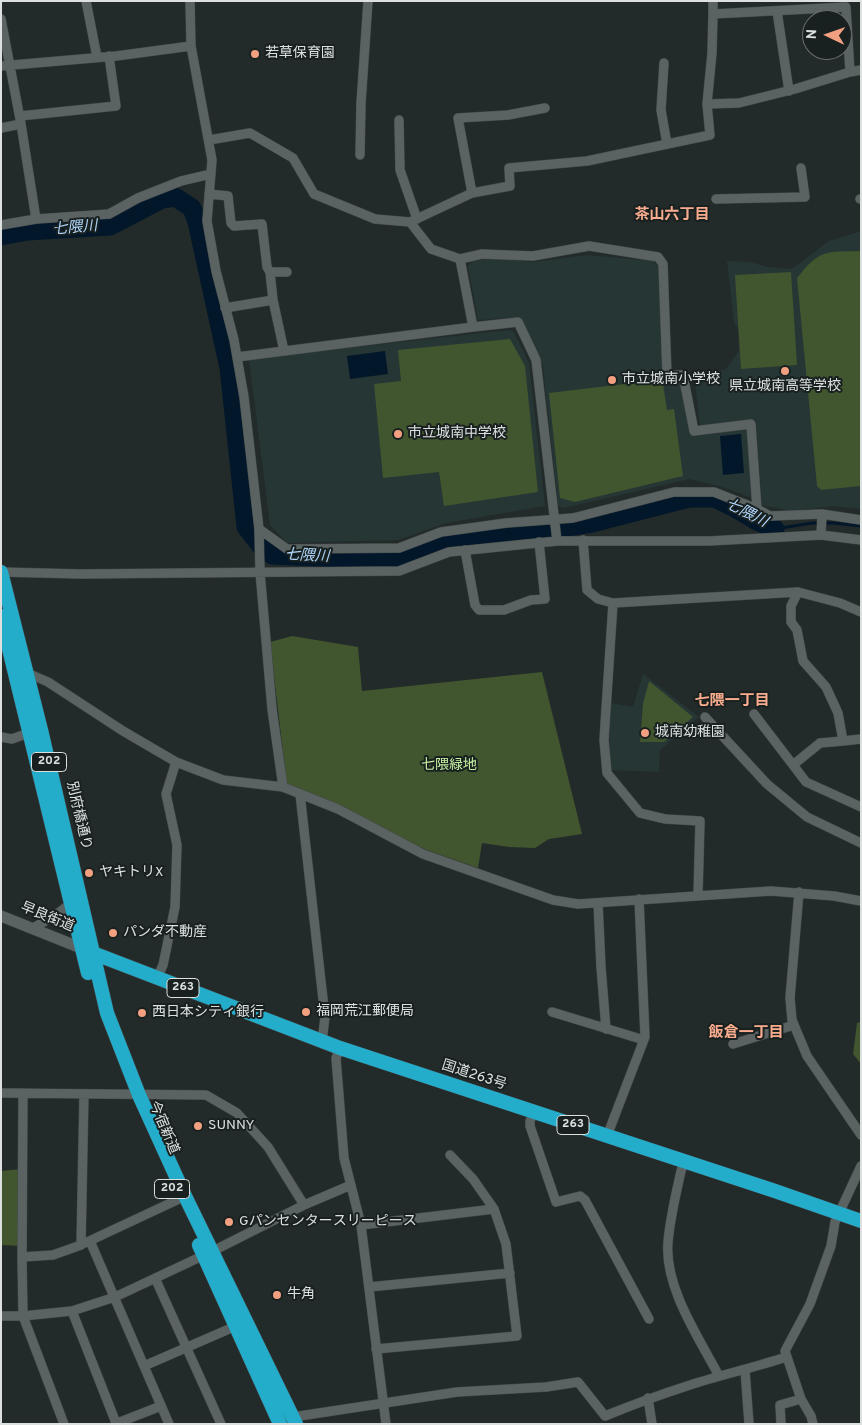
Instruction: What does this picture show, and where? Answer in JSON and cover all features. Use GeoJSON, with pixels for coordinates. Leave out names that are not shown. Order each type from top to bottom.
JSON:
{"type":"FeatureCollection","features":[{"type":"Feature","properties":{"kind":"highway","name":"別府橋通り"},"geometry":{"type":"LineString","coordinates":[[1,572],[12,660]]}},
{"type":"Feature","properties":{"kind":"highway","name":"別府橋通り"},"geometry":{"type":"LineString","coordinates":[[1,616],[12,660],[22,676],[87,950]]}},
{"type":"Feature","properties":{"kind":"highway","name":"別府橋通り"},"geometry":{"type":"LineString","coordinates":[[36,731],[70,904],[87,950]]}},
{"type":"Feature","properties":{"kind":"highway","name":"国道263号"},"geometry":{"type":"LineString","coordinates":[[87,950],[322,1042],[861,1221]]}},
{"type":"Feature","properties":{"kind":"highway","name":"今宿新道"},"geometry":{"type":"LineString","coordinates":[[87,950],[103,1021],[135,1094],[177,1200],[208,1253],[285,1422]]}},
{"type":"Feature","properties":{"kind":"highway","name":"今宿新道"},"geometry":{"type":"LineString","coordinates":[[135,1094],[185,1196],[236,1326],[285,1422]]}},
{"type":"Feature","properties":{"kind":"street"},"geometry":{"type":"LineString","coordinates":[[86,1],[97,57]]}},
{"type":"Feature","properties":{"kind":"street"},"geometry":{"type":"LineString","coordinates":[[190,1],[192,46],[212,160],[208,221],[216,271],[237,357],[244,397],[259,534],[260,572],[272,709],[283,787]]}},
{"type":"Feature","properties":{"kind":"street"},"geometry":{"type":"LineString","coordinates":[[360,154],[361,103],[368,1]]}},
{"type":"Feature","properties":{"kind":"street"},"geometry":{"type":"LineString","coordinates":[[209,140],[250,133],[293,158],[314,194],[375,220],[414,221],[472,193],[510,186],[509,168],[587,161],[710,135],[707,104],[712,53],[713,1]]}},
{"type":"Feature","properties":{"kind":"street"},"geometry":{"type":"LineString","coordinates":[[713,14],[846,7],[850,72]]}},
{"type":"Feature","properties":{"kind":"street"},"geometry":{"type":"LineString","coordinates":[[777,11],[789,91]]}},
{"type":"Feature","properties":{"kind":"street"},"geometry":{"type":"LineString","coordinates":[[1,19],[6,65],[20,120],[36,219]]}},
{"type":"Feature","properties":{"kind":"street"},"geometry":{"type":"LineString","coordinates":[[6,65],[109,56],[192,46]]}},
{"type":"Feature","properties":{"kind":"street"},"geometry":{"type":"LineString","coordinates":[[1,128],[20,120],[116,106],[109,56]]}},
{"type":"Feature","properties":{"kind":"street"},"geometry":{"type":"LineString","coordinates":[[664,63],[661,110],[667,144]]}},
{"type":"Feature","properties":{"kind":"street"},"geometry":{"type":"LineString","coordinates":[[707,104],[739,103],[861,70]]}},
{"type":"Feature","properties":{"kind":"street"},"geometry":{"type":"LineString","coordinates":[[472,193],[458,118],[508,115],[544,108]]}},
{"type":"Feature","properties":{"kind":"street"},"geometry":{"type":"LineString","coordinates":[[399,120],[400,170],[414,221],[431,249],[460,259],[482,254],[533,256],[589,246],[658,256],[663,264],[667,375],[683,374],[694,431],[752,424],[757,509]]}},
{"type":"Feature","properties":{"kind":"street"},"geometry":{"type":"LineString","coordinates":[[716,199],[805,197],[801,168]]}},
{"type":"Feature","properties":{"kind":"street"},"geometry":{"type":"LineString","coordinates":[[1,225],[36,219],[109,214],[138,198],[181,181],[211,174]]}},
{"type":"Feature","properties":{"kind":"street"},"geometry":{"type":"LineString","coordinates":[[209,194],[228,196],[231,223],[234,226],[262,224],[267,268],[270,272],[273,300],[284,351]]}},
{"type":"Feature","properties":{"kind":"street"},"geometry":{"type":"LineString","coordinates":[[460,259],[473,327]]}},
{"type":"Feature","properties":{"kind":"street"},"geometry":{"type":"LineString","coordinates":[[270,272],[287,272]]}},
{"type":"Feature","properties":{"kind":"street"},"geometry":{"type":"LineString","coordinates":[[226,308],[273,300]]}},
{"type":"Feature","properties":{"kind":"street"},"geometry":{"type":"LineString","coordinates":[[237,357],[518,322],[536,360],[557,541]]}},
{"type":"Feature","properties":{"kind":"street"},"geometry":{"type":"LineString","coordinates":[[259,534],[287,549],[400,548],[441,532],[506,523],[573,518],[674,492],[714,492],[770,516],[822,525],[861,540]]}},
{"type":"Feature","properties":{"kind":"street"},"geometry":{"type":"LineString","coordinates":[[1,572],[81,574],[399,571],[449,552],[465,550],[539,542],[583,540],[709,541],[861,520]]}},
{"type":"Feature","properties":{"kind":"street"},"geometry":{"type":"LineString","coordinates":[[583,540],[588,590],[598,598],[613,603],[798,592],[840,603],[861,612]]}},
{"type":"Feature","properties":{"kind":"street"},"geometry":{"type":"LineString","coordinates":[[465,550],[475,605],[479,610],[504,610],[531,600],[545,598],[539,542]]}},
{"type":"Feature","properties":{"kind":"street"},"geometry":{"type":"LineString","coordinates":[[798,592],[791,606],[791,622],[797,630],[803,661],[826,687],[838,713],[844,741]]}},
{"type":"Feature","properties":{"kind":"street"},"geometry":{"type":"LineString","coordinates":[[613,603],[604,740],[607,773],[640,813],[665,819],[700,820],[698,895]]}},
{"type":"Feature","properties":{"kind":"street"},"geometry":{"type":"LineString","coordinates":[[22,676],[32,675],[48,682],[123,732],[176,762],[223,780],[283,787],[338,808],[423,854],[553,900],[578,904],[771,891],[799,892],[861,901]]}},
{"type":"Feature","properties":{"kind":"street"},"geometry":{"type":"LineString","coordinates":[[754,714],[806,782],[861,807]]}},
{"type":"Feature","properties":{"kind":"street"},"geometry":{"type":"LineString","coordinates":[[705,717],[774,790],[808,817],[861,843]]}},
{"type":"Feature","properties":{"kind":"street"},"geometry":{"type":"LineString","coordinates":[[1,737],[12,739],[36,731]]}},
{"type":"Feature","properties":{"kind":"street"},"geometry":{"type":"LineString","coordinates":[[793,765],[820,743],[861,739]]}},
{"type":"Feature","properties":{"kind":"street"},"geometry":{"type":"LineString","coordinates":[[158,978],[163,965],[175,907],[177,845],[166,794],[176,762]]}},
{"type":"Feature","properties":{"kind":"street"},"geometry":{"type":"LineString","coordinates":[[300,794],[325,1017],[322,1042]]}},
{"type":"Feature","properties":{"kind":"street"},"geometry":{"type":"LineString","coordinates":[[799,892],[790,998],[792,1020],[807,1056],[861,1135]]}},
{"type":"Feature","properties":{"kind":"street"},"geometry":{"type":"LineString","coordinates":[[607,1136],[644,1040],[639,899]]}},
{"type":"Feature","properties":{"kind":"street"},"geometry":{"type":"LineString","coordinates":[[598,903],[606,1029]]}},
{"type":"Feature","properties":{"kind":"street"},"geometry":{"type":"LineString","coordinates":[[33,928],[56,915],[70,904]]}},
{"type":"Feature","properties":{"kind":"street","name":"早良街道"},"geometry":{"type":"LineString","coordinates":[[1,916],[87,950]]}},
{"type":"Feature","properties":{"kind":"street"},"geometry":{"type":"LineString","coordinates":[[552,1012],[644,1040]]}},
{"type":"Feature","properties":{"kind":"street"},"geometry":{"type":"LineString","coordinates":[[733,1044],[794,1025]]}},
{"type":"Feature","properties":{"kind":"street"},"geometry":{"type":"LineString","coordinates":[[340,1048],[336,1058],[344,1158],[361,1225],[386,1424]]}},
{"type":"Feature","properties":{"kind":"street"},"geometry":{"type":"LineString","coordinates":[[1,1093],[206,1095],[237,1113],[268,1147],[304,1205]]}},
{"type":"Feature","properties":{"kind":"street"},"geometry":{"type":"LineString","coordinates":[[23,1093],[22,1257],[24,1316],[64,1424]]}},
{"type":"Feature","properties":{"kind":"street"},"geometry":{"type":"LineString","coordinates":[[81,1245],[84,1094]]}},
{"type":"Feature","properties":{"kind":"street"},"geometry":{"type":"LineString","coordinates":[[533,1113],[530,1126],[556,1202],[580,1196],[585,1200],[649,1319]]}},
{"type":"Feature","properties":{"kind":"street"},"geometry":{"type":"LineString","coordinates":[[376,1349],[517,1336],[506,1244],[494,1210],[473,1179],[450,1155]]}},
{"type":"Feature","properties":{"kind":"street"},"geometry":{"type":"LineString","coordinates":[[684,1162],[680,1170],[668,1244],[671,1272],[678,1298],[719,1376]]}},
{"type":"Feature","properties":{"kind":"street"},"geometry":{"type":"LineString","coordinates":[[813,1424],[811,1416],[801,1399],[785,1351],[810,1304],[831,1246],[839,1214],[861,1166]]}},
{"type":"Feature","properties":{"kind":"street"},"geometry":{"type":"LineString","coordinates":[[1,1316],[24,1316],[72,1311],[115,1297],[304,1205],[351,1185]]}},
{"type":"Feature","properties":{"kind":"street"},"geometry":{"type":"LineString","coordinates":[[22,1257],[52,1255],[81,1245],[177,1200]]}},
{"type":"Feature","properties":{"kind":"street"},"geometry":{"type":"LineString","coordinates":[[361,1225],[494,1210]]}},
{"type":"Feature","properties":{"kind":"street"},"geometry":{"type":"LineString","coordinates":[[90,1241],[169,1424]]}},
{"type":"Feature","properties":{"kind":"street"},"geometry":{"type":"LineString","coordinates":[[369,1287],[510,1273]]}},
{"type":"Feature","properties":{"kind":"street"},"geometry":{"type":"LineString","coordinates":[[155,1278],[220,1424]]}},
{"type":"Feature","properties":{"kind":"street"},"geometry":{"type":"LineString","coordinates":[[72,1311],[116,1424],[162,1406]]}},
{"type":"Feature","properties":{"kind":"street"},"geometry":{"type":"LineString","coordinates":[[144,1366],[236,1326]]}},
{"type":"Feature","properties":{"kind":"street"},"geometry":{"type":"LineString","coordinates":[[285,1422],[457,1392],[536,1387],[578,1382],[604,1416],[648,1398],[786,1357]]}},
{"type":"Feature","properties":{"kind":"street"},"geometry":{"type":"LineString","coordinates":[[745,1370],[748,1424]]}},
{"type":"Feature","properties":{"kind":"street"},"geometry":{"type":"LineString","coordinates":[[648,1398],[652,1424]]}},
{"type":"Feature","properties":{"kind":"street"},"geometry":{"type":"LineString","coordinates":[[781,1424],[780,1405],[801,1399]]}},
{"type":"Feature","properties":{"kind":"shaded area","name":"県立城南高等学校"},"geometry":{"type":"Polygon","coordinates":[[[861,231],[861,509],[834,506],[791,511],[762,505],[756,419],[700,426],[694,373],[725,370],[739,351],[738,328],[734,322],[727,261],[750,262],[767,267],[792,269],[829,241],[861,231]]]}},
{"type":"Feature","properties":{"kind":"shaded area","name":"市立城南小学校"},"geometry":{"type":"Polygon","coordinates":[[[588,255],[653,261],[659,268],[662,318],[662,379],[678,379],[682,382],[691,433],[743,427],[748,430],[752,498],[723,487],[689,479],[564,508],[558,505],[543,366],[519,317],[478,320],[468,266],[473,261],[496,258],[534,262],[588,255]]]}},
{"type":"Feature","properties":{"kind":"shaded area","name":"市立城南中学校"},"geometry":{"type":"Polygon","coordinates":[[[509,330],[514,332],[529,363],[545,506],[446,523],[398,540],[287,543],[270,525],[249,359],[509,330]]]}},
{"type":"Feature","properties":{"kind":"shaded area","name":"城南幼稚園"},"geometry":{"type":"Polygon","coordinates":[[[643,674],[699,717],[660,750],[659,772],[609,770],[610,703],[633,707],[643,674]]]}},
{"type":"Feature","properties":{"kind":"green space"},"geometry":{"type":"Polygon","coordinates":[[[861,251],[861,486],[821,490],[817,486],[797,278],[812,262],[824,254],[861,251]]]}},
{"type":"Feature","properties":{"kind":"green space"},"geometry":{"type":"Polygon","coordinates":[[[791,272],[797,365],[741,369],[735,275],[791,272]]]}},
{"type":"Feature","properties":{"kind":"green space"},"geometry":{"type":"Polygon","coordinates":[[[510,339],[525,366],[538,492],[444,506],[439,472],[383,478],[374,384],[401,381],[398,350],[510,339]]]}},
{"type":"Feature","properties":{"kind":"green space"},"geometry":{"type":"Polygon","coordinates":[[[658,380],[663,384],[667,410],[674,409],[683,476],[575,502],[560,498],[549,393],[658,380]]]}},
{"type":"Feature","properties":{"kind":"green space","name":"七隈緑地"},"geometry":{"type":"Polygon","coordinates":[[[292,636],[358,647],[362,691],[542,672],[582,834],[549,839],[535,848],[482,843],[478,868],[427,850],[287,785],[270,642],[292,636]]]}},
{"type":"Feature","properties":{"kind":"green space"},"geometry":{"type":"Polygon","coordinates":[[[649,681],[693,717],[664,742],[640,742],[643,704],[649,681]]]}},
{"type":"Feature","properties":{"kind":"green space"},"geometry":{"type":"Polygon","coordinates":[[[861,1022],[861,1064],[853,1054],[857,1023],[861,1022]]]}},
{"type":"Feature","properties":{"kind":"green space"},"geometry":{"type":"Polygon","coordinates":[[[21,1169],[21,1246],[1,1245],[1,1171],[21,1169]]]}},
{"type":"Feature","properties":{"kind":"water"},"geometry":{"type":"Polygon","coordinates":[[[385,351],[388,374],[350,379],[347,356],[385,351]]]}},
{"type":"Feature","properties":{"kind":"water"},"geometry":{"type":"Polygon","coordinates":[[[741,434],[744,473],[723,475],[720,436],[741,434]]]}},
{"type":"Feature","properties":{"kind":"waterway","name":"七隈川"},"geometry":{"type":"LineString","coordinates":[[1,236],[28,231],[110,226],[162,199],[175,197],[192,208],[197,222],[229,368],[246,527],[260,545],[272,555],[361,559],[402,557],[443,541],[592,523],[689,498],[714,498],[775,529]]}},
{"type":"Feature","properties":{"kind":"waterway","name":"七隈川"},"geometry":{"type":"LineString","coordinates":[[775,529],[812,523],[861,526]]}},
{"type":"Feature","properties":{"kind":"place","name":"若草保育園"},"geometry":{"type":"Point","coordinates":[255,54]}},
{"type":"Feature","properties":{"kind":"place","name":"県立城南高等学校"},"geometry":{"type":"Point","coordinates":[785,371]}},
{"type":"Feature","properties":{"kind":"place","name":"市立城南小学校"},"geometry":{"type":"Point","coordinates":[612,380]}},
{"type":"Feature","properties":{"kind":"place","name":"市立城南中学校"},"geometry":{"type":"Point","coordinates":[398,434]}},
{"type":"Feature","properties":{"kind":"place","name":"城南幼稚園"},"geometry":{"type":"Point","coordinates":[645,733]}},
{"type":"Feature","properties":{"kind":"place","name":"ヤキトリX"},"geometry":{"type":"Point","coordinates":[89,873]}},
{"type":"Feature","properties":{"kind":"place","name":"パンダ不動産"},"geometry":{"type":"Point","coordinates":[113,933]}},
{"type":"Feature","properties":{"kind":"place","name":"福岡荒江郵便局"},"geometry":{"type":"Point","coordinates":[306,1012]}},
{"type":"Feature","properties":{"kind":"place","name":"西日本シティ銀行"},"geometry":{"type":"Point","coordinates":[142,1013]}},
{"type":"Feature","properties":{"kind":"place","name":"SUNNY"},"geometry":{"type":"Point","coordinates":[198,1126]}},
{"type":"Feature","properties":{"kind":"place","name":"Gパンセンタースリーピース"},"geometry":{"type":"Point","coordinates":[229,1222]}},
{"type":"Feature","properties":{"kind":"place","name":"牛角"},"geometry":{"type":"Point","coordinates":[277,1295]}},
{"type":"Feature","properties":{"kind":"district","name":"茶山六丁目"},"geometry":{"type":"Point","coordinates":[672,216]}},
{"type":"Feature","properties":{"kind":"district","name":"七隈一丁目"},"geometry":{"type":"Point","coordinates":[732,702]}},
{"type":"Feature","properties":{"kind":"district","name":"飯倉一丁目"},"geometry":{"type":"Point","coordinates":[746,1034]}}]}
